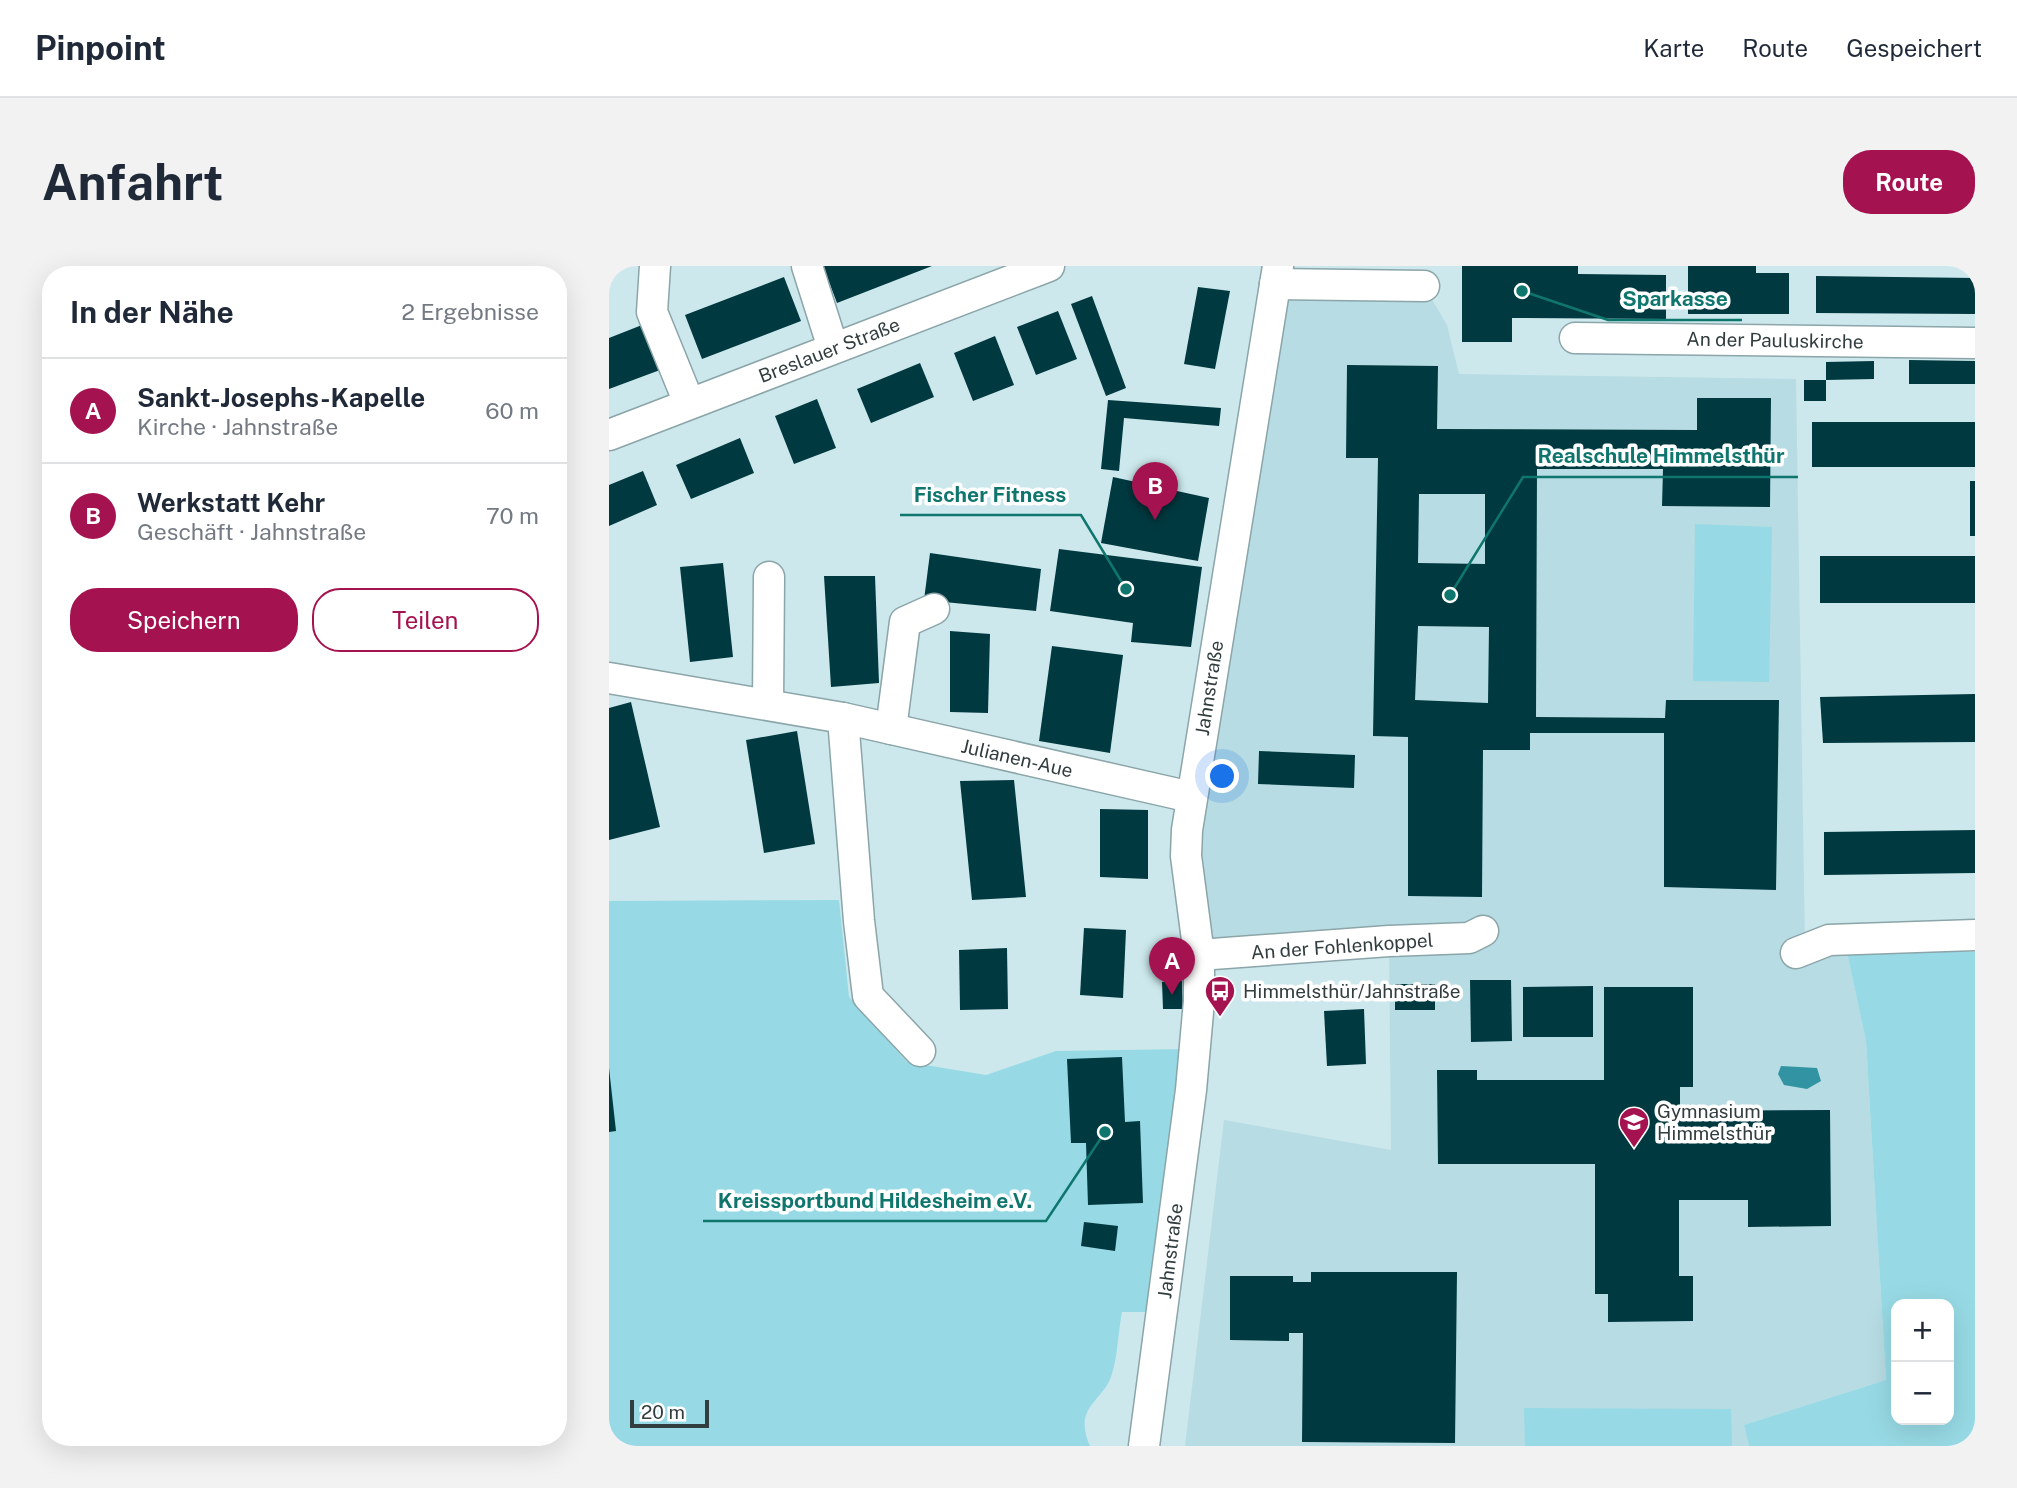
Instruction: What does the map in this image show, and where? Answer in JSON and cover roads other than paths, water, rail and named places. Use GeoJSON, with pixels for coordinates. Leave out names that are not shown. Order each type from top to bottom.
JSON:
{"type":"FeatureCollection","features":[{"type":"Feature","properties":{"kind":"street"},"geometry":{"type":"LineString","coordinates":[[655,266],[652,312],[689,402]]}},
{"type":"Feature","properties":{"kind":"street"},"geometry":{"type":"LineString","coordinates":[[807,266],[833,348]]}},
{"type":"Feature","properties":{"kind":"street","name":"Breslauer Straße"},"geometry":{"type":"LineString","coordinates":[[609,435],[689,402],[1049,266]]}},
{"type":"Feature","properties":{"kind":"street"},"geometry":{"type":"LineString","coordinates":[[1277,275],[1424,286]]}},
{"type":"Feature","properties":{"kind":"street","name":"Jahnstraße"},"geometry":{"type":"LineString","coordinates":[[1144,1446],[1191,1090],[1199,1001],[1199,956],[1186,856],[1191,797],[1277,275]]}},
{"type":"Feature","properties":{"kind":"street","name":"An der Pauluskirche"},"geometry":{"type":"LineString","coordinates":[[1574,338],[1975,343]]}},
{"type":"Feature","properties":{"kind":"street"},"geometry":{"type":"LineString","coordinates":[[768,704],[769,577]]}},
{"type":"Feature","properties":{"kind":"street"},"geometry":{"type":"LineString","coordinates":[[891,729],[905,622],[934,609]]}},
{"type":"Feature","properties":{"kind":"street","name":"Julianen-Aue"},"geometry":{"type":"LineString","coordinates":[[609,678],[843,718],[1191,797]]}},
{"type":"Feature","properties":{"kind":"street"},"geometry":{"type":"LineString","coordinates":[[843,718],[859,921],[868,996],[920,1051]]}},
{"type":"Feature","properties":{"kind":"street","name":"An der Fohlenkoppel"},"geometry":{"type":"LineString","coordinates":[[1199,956],[1389,941],[1469,939],[1483,930]]}},
{"type":"Feature","properties":{"kind":"street"},"geometry":{"type":"LineString","coordinates":[[1796,953],[1829,940],[1975,935]]}},
{"type":"Feature","properties":{"kind":"place","name":"Sparkasse"},"geometry":{"type":"Point","coordinates":[1522,291]}},
{"type":"Feature","properties":{"kind":"place","name":"Werkstatt Kehr"},"geometry":{"type":"Point","coordinates":[1155,520]}},
{"type":"Feature","properties":{"kind":"place","name":"Fischer Fitness"},"geometry":{"type":"Point","coordinates":[1126,589]}},
{"type":"Feature","properties":{"kind":"place","name":"Realschule Himmelsthür"},"geometry":{"type":"Point","coordinates":[1450,595]}},
{"type":"Feature","properties":{"kind":"place","name":"Sankt-Josephs-Kapelle"},"geometry":{"type":"Point","coordinates":[1172,995]}},
{"type":"Feature","properties":{"kind":"place","name":"Himmelsthür/Jahnstraße"},"geometry":{"type":"Point","coordinates":[1220,1018]}},
{"type":"Feature","properties":{"kind":"place","name":"Kreissportbund Hildesheim e.V."},"geometry":{"type":"Point","coordinates":[1105,1132]}},
{"type":"Feature","properties":{"kind":"place","name":"Gymnasium Himmelsthür"},"geometry":{"type":"Point","coordinates":[1634,1149]}}]}
